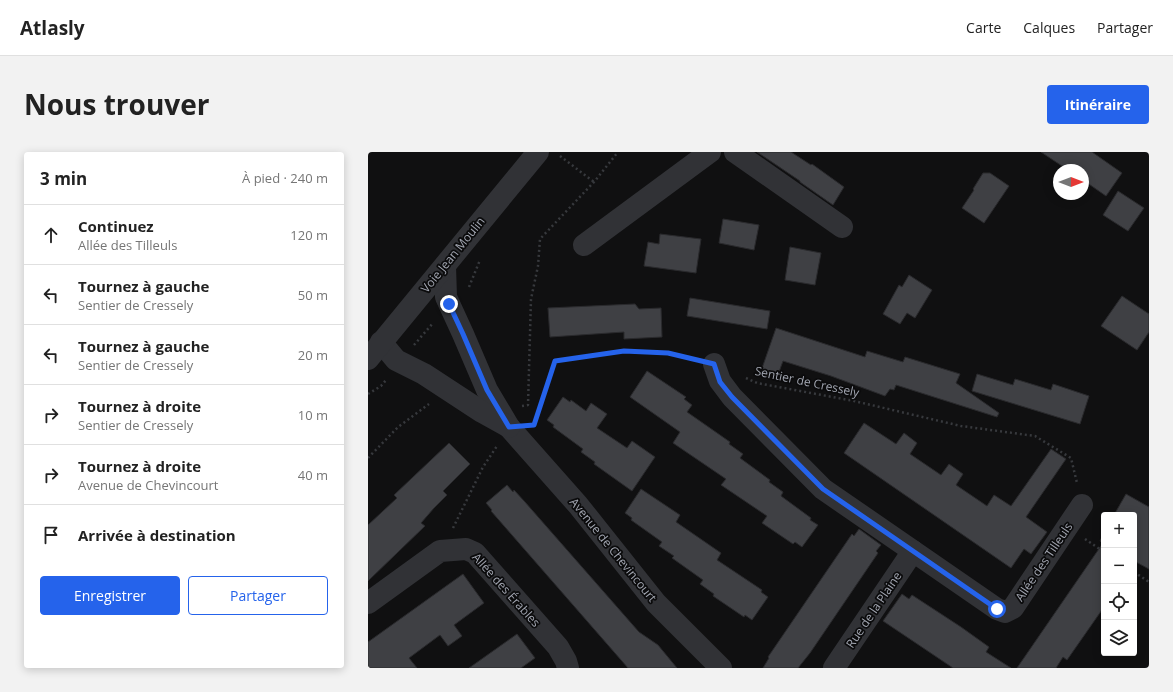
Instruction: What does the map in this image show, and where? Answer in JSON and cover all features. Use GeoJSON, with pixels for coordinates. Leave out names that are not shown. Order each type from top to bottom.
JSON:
{"type":"FeatureCollection","features":[{"type":"Feature","properties":{"kind":"street"},"geometry":{"type":"LineString","coordinates":[[584,245],[710,152]]}},
{"type":"Feature","properties":{"kind":"street"},"geometry":{"type":"LineString","coordinates":[[735,152],[842,227]]}},
{"type":"Feature","properties":{"kind":"street","name":"Voie Jean Moulin"},"geometry":{"type":"LineString","coordinates":[[375,350],[444,266],[548,153]]}},
{"type":"Feature","properties":{"kind":"street","name":"Avenue de Chevincourt"},"geometry":{"type":"LineString","coordinates":[[444,266],[446,297],[487,390],[509,427],[578,505],[656,603],[721,668]]}},
{"type":"Feature","properties":{"kind":"street","name":"Avenue de Chevincourt"},"geometry":{"type":"LineString","coordinates":[[375,350],[424,374],[482,412],[509,427]]}},
{"type":"Feature","properties":{"kind":"street","name":"Allée des Tilleuls"},"geometry":{"type":"LineString","coordinates":[[714,364],[720,382],[732,397],[823,489],[997,609],[1005,612],[1013,608],[1082,505]]}},
{"type":"Feature","properties":{"kind":"street","name":"Allée des Érables"},"geometry":{"type":"LineString","coordinates":[[440,551],[466,549],[475,553],[558,647],[566,661],[568,668]]}},
{"type":"Feature","properties":{"kind":"street"},"geometry":{"type":"LineString","coordinates":[[368,603],[440,551]]}},
{"type":"Feature","properties":{"kind":"street","name":"Rue de la Plaine"},"geometry":{"type":"LineString","coordinates":[[834,668],[913,551]]}},
{"type":"Feature","properties":{"kind":"path"},"geometry":{"type":"LineString","coordinates":[[520,407],[528,405],[531,299],[538,266],[540,239],[594,182],[618,152]]}},
{"type":"Feature","properties":{"kind":"path"},"geometry":{"type":"LineString","coordinates":[[548,153],[594,182]]}},
{"type":"Feature","properties":{"kind":"path"},"geometry":{"type":"LineString","coordinates":[[368,394],[381,386],[449,304]]}},
{"type":"Feature","properties":{"kind":"path","name":"Sentier de Cressely"},"geometry":{"type":"LineString","coordinates":[[509,427],[534,425],[555,361],[624,351],[668,353],[714,364],[757,383],[854,401],[961,426],[1035,436],[1071,458],[1082,505]]}},
{"type":"Feature","properties":{"kind":"path"},"geometry":{"type":"LineString","coordinates":[[368,458],[398,427],[434,400]]}},
{"type":"Feature","properties":{"kind":"path"},"geometry":{"type":"LineString","coordinates":[[440,551],[483,467],[509,427]]}},
{"type":"Feature","properties":{"kind":"path"},"geometry":{"type":"LineString","coordinates":[[1137,574],[1149,582]]}},
{"type":"Feature","properties":{"kind":"building"},"geometry":{"type":"Polygon","coordinates":[[[757,152],[791,152],[811,165],[812,164],[844,187],[833,205],[757,152]]]}},
{"type":"Feature","properties":{"kind":"building"},"geometry":{"type":"Polygon","coordinates":[[[1041,152],[1092,152],[1122,173],[1106,196],[1089,184],[1089,164],[1059,164],[1041,152]]]}},
{"type":"Feature","properties":{"kind":"building"},"geometry":{"type":"Polygon","coordinates":[[[983,173],[990,173],[1009,186],[984,223],[962,208],[983,173]]]}},
{"type":"Feature","properties":{"kind":"building"},"geometry":{"type":"Polygon","coordinates":[[[1118,191],[1144,208],[1128,231],[1103,215],[1118,191]]]}},
{"type":"Feature","properties":{"kind":"building"},"geometry":{"type":"Polygon","coordinates":[[[723,219],[759,225],[754,250],[719,243],[723,219]]]}},
{"type":"Feature","properties":{"kind":"building"},"geometry":{"type":"Polygon","coordinates":[[[660,234],[701,239],[696,273],[644,266],[648,242],[659,244],[660,234]]]}},
{"type":"Feature","properties":{"kind":"building"},"geometry":{"type":"Polygon","coordinates":[[[790,247],[821,253],[815,285],[785,280],[790,247]]]}},
{"type":"Feature","properties":{"kind":"building"},"geometry":{"type":"Polygon","coordinates":[[[909,275],[932,290],[915,318],[907,313],[900,324],[883,314],[899,285],[902,287],[909,275]]]}},
{"type":"Feature","properties":{"kind":"building"},"geometry":{"type":"Polygon","coordinates":[[[1122,296],[1149,314],[1149,332],[1137,350],[1101,326],[1122,296]]]}},
{"type":"Feature","properties":{"kind":"building"},"geometry":{"type":"Polygon","coordinates":[[[690,298],[770,311],[767,329],[687,316],[690,298]]]}},
{"type":"Feature","properties":{"kind":"building"},"geometry":{"type":"Polygon","coordinates":[[[635,304],[639,309],[661,308],[662,337],[624,339],[624,332],[550,337],[548,308],[635,304]]]}},
{"type":"Feature","properties":{"kind":"building"},"geometry":{"type":"Polygon","coordinates":[[[776,328],[865,357],[867,351],[903,362],[905,357],[960,374],[956,383],[999,413],[997,417],[896,385],[894,390],[890,389],[885,396],[831,376],[783,361],[776,380],[760,374],[776,328]]]}},
{"type":"Feature","properties":{"kind":"building"},"geometry":{"type":"Polygon","coordinates":[[[647,371],[686,397],[684,399],[692,405],[687,412],[730,442],[729,444],[743,454],[740,458],[770,480],[769,482],[783,492],[781,496],[818,525],[802,547],[795,542],[793,544],[762,523],[767,516],[721,485],[726,479],[673,443],[680,432],[630,397],[647,371]]]}},
{"type":"Feature","properties":{"kind":"building"},"geometry":{"type":"Polygon","coordinates":[[[977,374],[1013,385],[1015,379],[1051,390],[1053,384],[1089,396],[1080,424],[972,391],[977,374]]]}},
{"type":"Feature","properties":{"kind":"building"},"geometry":{"type":"Polygon","coordinates":[[[563,397],[570,402],[571,400],[586,411],[591,403],[607,414],[597,428],[627,448],[632,441],[655,457],[632,491],[594,464],[595,462],[581,452],[583,449],[553,427],[554,425],[547,420],[563,397]]]}},
{"type":"Feature","properties":{"kind":"building"},"geometry":{"type":"Polygon","coordinates":[[[864,423],[896,444],[904,433],[917,443],[910,454],[941,475],[949,464],[963,474],[956,485],[987,506],[994,495],[1011,506],[1051,449],[1066,459],[1026,517],[1047,532],[1031,554],[1024,549],[1011,568],[844,453],[864,423]]]}},
{"type":"Feature","properties":{"kind":"building"},"geometry":{"type":"Polygon","coordinates":[[[449,443],[470,464],[443,491],[447,495],[421,523],[425,526],[368,581],[368,525],[397,498],[394,495],[449,443]]]}},
{"type":"Feature","properties":{"kind":"building"},"geometry":{"type":"Polygon","coordinates":[[[507,485],[525,502],[639,632],[658,645],[677,668],[628,668],[491,511],[492,510],[486,503],[507,485]]]}},
{"type":"Feature","properties":{"kind":"building"},"geometry":{"type":"Polygon","coordinates":[[[641,489],[680,515],[676,522],[721,553],[717,560],[762,590],[761,592],[768,597],[752,620],[745,615],[744,617],[713,596],[714,594],[700,584],[703,580],[672,558],[674,556],[659,546],[662,542],[631,520],[632,518],[625,513],[641,489]]]}},
{"type":"Feature","properties":{"kind":"building"},"geometry":{"type":"Polygon","coordinates":[[[1126,494],[1149,507],[1149,569],[1137,563],[1137,512],[1116,512],[1126,494]]]}},
{"type":"Feature","properties":{"kind":"building"},"geometry":{"type":"Polygon","coordinates":[[[859,529],[881,545],[876,551],[878,553],[810,653],[798,668],[763,668],[769,658],[768,657],[852,534],[854,536],[859,529]]]}},
{"type":"Feature","properties":{"kind":"building"},"geometry":{"type":"Polygon","coordinates":[[[1101,546],[1101,611],[1067,660],[1063,657],[1056,668],[1017,668],[1101,546]]]}},
{"type":"Feature","properties":{"kind":"building"},"geometry":{"type":"Polygon","coordinates":[[[463,574],[484,603],[454,625],[462,636],[448,646],[440,635],[409,658],[417,668],[368,668],[368,642],[463,574]]]}},
{"type":"Feature","properties":{"kind":"building"},"geometry":{"type":"Polygon","coordinates":[[[902,594],[909,599],[912,595],[961,627],[989,647],[986,652],[1011,668],[953,668],[883,621],[902,594]]]}},
{"type":"Feature","properties":{"kind":"building"},"geometry":{"type":"Polygon","coordinates":[[[517,634],[535,658],[521,668],[469,668],[517,634]]]}},
{"type":"Feature","properties":{"kind":"route"},"geometry":{"type":"LineString","coordinates":[[449,304],[487,390],[509,427],[534,425],[555,361],[624,351],[668,353],[714,364],[720,382],[732,397],[823,489],[997,609]]}}]}
